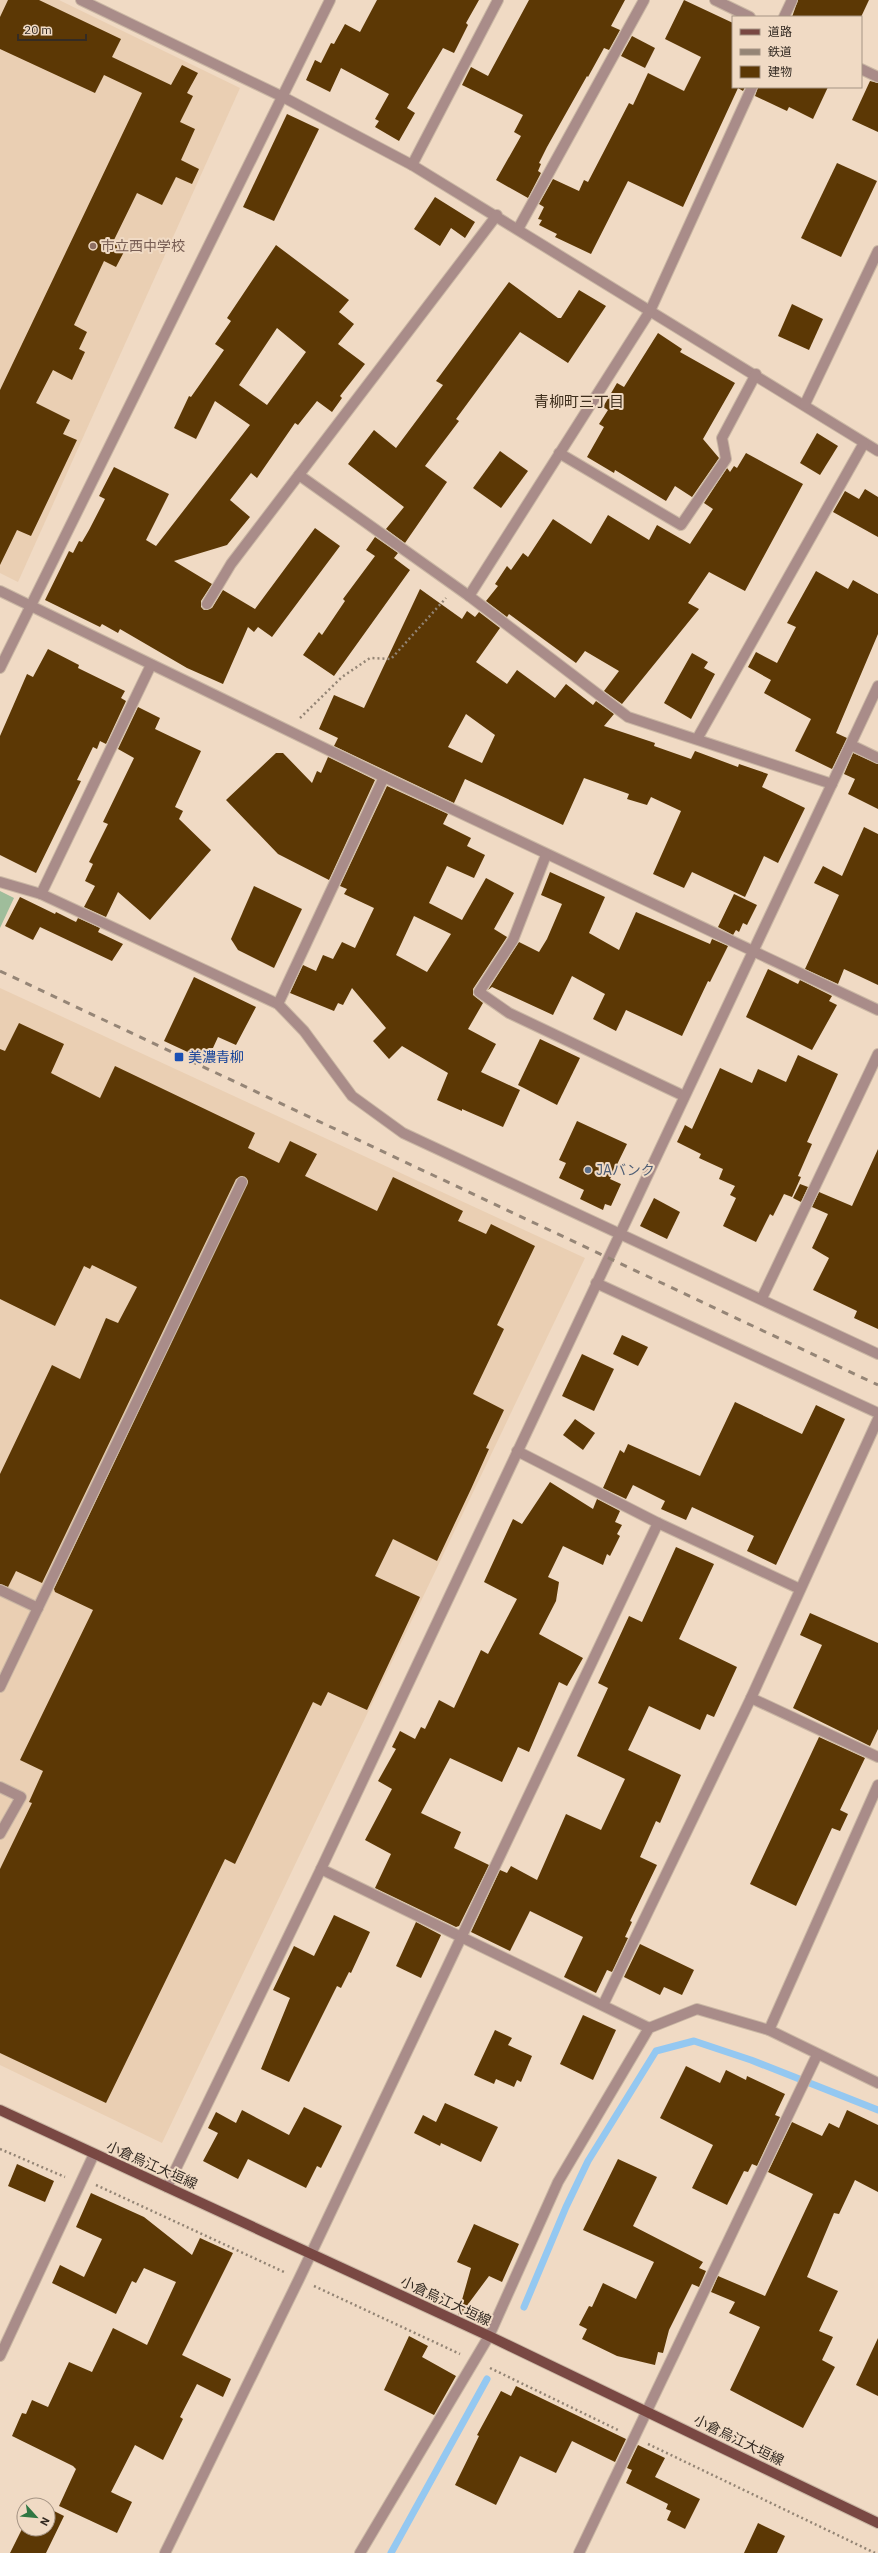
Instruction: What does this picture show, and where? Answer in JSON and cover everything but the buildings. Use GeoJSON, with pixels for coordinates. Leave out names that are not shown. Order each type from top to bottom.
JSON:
{"type":"FeatureCollection","features":[{"type":"Feature","properties":{"kind":"main road","name":"小倉烏江大垣線"},"geometry":{"type":"LineString","coordinates":[[0,2110],[489,2336],[878,2523]]}},
{"type":"Feature","properties":{"kind":"street"},"geometry":{"type":"LineString","coordinates":[[80,0],[283,97],[412,164],[497,215],[650,311],[805,404],[878,451]]}},
{"type":"Feature","properties":{"kind":"street"},"geometry":{"type":"LineString","coordinates":[[0,668],[330,0]]}},
{"type":"Feature","properties":{"kind":"street"},"geometry":{"type":"LineString","coordinates":[[412,164],[498,0]]}},
{"type":"Feature","properties":{"kind":"street"},"geometry":{"type":"LineString","coordinates":[[518,229],[644,0]]}},
{"type":"Feature","properties":{"kind":"street"},"geometry":{"type":"LineString","coordinates":[[715,0],[748,16]]}},
{"type":"Feature","properties":{"kind":"street"},"geometry":{"type":"LineString","coordinates":[[784,16],[792,0]]}},
{"type":"Feature","properties":{"kind":"street"},"geometry":{"type":"LineString","coordinates":[[862,69],[878,76]]}},
{"type":"Feature","properties":{"kind":"street"},"geometry":{"type":"LineString","coordinates":[[469,596],[650,311],[752,88]]}},
{"type":"Feature","properties":{"kind":"street"},"geometry":{"type":"LineString","coordinates":[[207,604],[231,564],[497,215]]}},
{"type":"Feature","properties":{"kind":"street"},"geometry":{"type":"LineString","coordinates":[[805,404],[878,251]]}},
{"type":"Feature","properties":{"kind":"street"},"geometry":{"type":"LineString","coordinates":[[559,453],[681,525],[726,459],[722,438],[756,374]]}},
{"type":"Feature","properties":{"kind":"street"},"geometry":{"type":"LineString","coordinates":[[697,739],[864,443]]}},
{"type":"Feature","properties":{"kind":"street"},"geometry":{"type":"LineString","coordinates":[[299,475],[469,596],[628,717],[832,784]]}},
{"type":"Feature","properties":{"kind":"street"},"geometry":{"type":"LineString","coordinates":[[0,591],[546,855],[878,1010]]}},
{"type":"Feature","properties":{"kind":"street"},"geometry":{"type":"LineString","coordinates":[[41,894],[151,665]]}},
{"type":"Feature","properties":{"kind":"street"},"geometry":{"type":"LineString","coordinates":[[167,2187],[321,1869],[518,1452],[619,1232],[878,686]]}},
{"type":"Feature","properties":{"kind":"street"},"geometry":{"type":"LineString","coordinates":[[851,745],[878,758]]}},
{"type":"Feature","properties":{"kind":"street"},"geometry":{"type":"LineString","coordinates":[[278,1004],[384,777]]}},
{"type":"Feature","properties":{"kind":"street"},"geometry":{"type":"LineString","coordinates":[[546,855],[513,940],[479,992],[509,1013],[684,1096]]}},
{"type":"Feature","properties":{"kind":"street"},"geometry":{"type":"LineString","coordinates":[[0,882],[41,894],[278,1004],[304,1031],[352,1096],[403,1134],[762,1298],[878,1354]]}},
{"type":"Feature","properties":{"kind":"street"},"geometry":{"type":"LineString","coordinates":[[762,1298],[878,1054]]}},
{"type":"Feature","properties":{"kind":"street"},"geometry":{"type":"LineString","coordinates":[[0,1687],[242,1182]]}},
{"type":"Feature","properties":{"kind":"street"},"geometry":{"type":"LineString","coordinates":[[596,1283],[878,1413]]}},
{"type":"Feature","properties":{"kind":"street"},"geometry":{"type":"LineString","coordinates":[[603,2005],[751,1698],[878,1419]]}},
{"type":"Feature","properties":{"kind":"street"},"geometry":{"type":"LineString","coordinates":[[518,1452],[658,1523],[800,1589]]}},
{"type":"Feature","properties":{"kind":"street"},"geometry":{"type":"LineString","coordinates":[[165,2553],[299,2279],[658,1523]]}},
{"type":"Feature","properties":{"kind":"street"},"geometry":{"type":"LineString","coordinates":[[0,1590],[38,1608]]}},
{"type":"Feature","properties":{"kind":"street"},"geometry":{"type":"LineString","coordinates":[[751,1698],[878,1757]]}},
{"type":"Feature","properties":{"kind":"street"},"geometry":{"type":"LineString","coordinates":[[769,2030],[878,1785]]}},
{"type":"Feature","properties":{"kind":"street"},"geometry":{"type":"LineString","coordinates":[[0,1787],[21,1797],[0,1834]]}},
{"type":"Feature","properties":{"kind":"street"},"geometry":{"type":"LineString","coordinates":[[321,1869],[460,1938],[649,2028]]}},
{"type":"Feature","properties":{"kind":"street"},"geometry":{"type":"LineString","coordinates":[[360,2553],[489,2336],[558,2182],[649,2028],[697,2009],[769,2030],[817,2055],[878,2083]]}},
{"type":"Feature","properties":{"kind":"street"},"geometry":{"type":"LineString","coordinates":[[580,2553],[817,2055]]}},
{"type":"Feature","properties":{"kind":"street"},"geometry":{"type":"LineString","coordinates":[[0,2356],[82,2183],[94,2154]]}},
{"type":"Feature","properties":{"kind":"path"},"geometry":{"type":"LineString","coordinates":[[287,730],[342,677],[370,658],[391,659],[456,587]]}},
{"type":"Feature","properties":{"kind":"path"},"geometry":{"type":"LineString","coordinates":[[0,2149],[82,2183],[101,2186],[474,2361],[875,2553]]}},
{"type":"Feature","properties":{"kind":"shaded area"},"geometry":{"type":"Polygon","coordinates":[[[0,0],[59,0],[240,88],[18,582],[0,573],[0,0]]]}},
{"type":"Feature","properties":{"kind":"shaded area"},"geometry":{"type":"Polygon","coordinates":[[[0,988],[585,1258],[162,2143],[0,2065],[0,988]]]}},
{"type":"Feature","properties":{"kind":"green space"},"geometry":{"type":"Polygon","coordinates":[[[0,891],[14,898],[0,928],[0,891]]]}},
{"type":"Feature","properties":{"kind":"waterway"},"geometry":{"type":"LineString","coordinates":[[524,2307],[566,2207],[588,2161],[656,2051],[694,2041],[751,2060],[878,2110]]}},
{"type":"Feature","properties":{"kind":"waterway"},"geometry":{"type":"LineString","coordinates":[[391,2553],[487,2379]]}},
{"type":"Feature","properties":{"kind":"railway"},"geometry":{"type":"LineString","coordinates":[[0,971],[878,1385]]}},
{"type":"Feature","properties":{"kind":"place","name":"市立西中学校"},"geometry":{"type":"Point","coordinates":[93,246]}},
{"type":"Feature","properties":{"kind":"place","name":"美濃青柳"},"geometry":{"type":"Point","coordinates":[179,1057]}},
{"type":"Feature","properties":{"kind":"place","name":"JAバンク"},"geometry":{"type":"Point","coordinates":[588,1170]}},
{"type":"Feature","properties":{"kind":"district","name":"青柳町三丁目"},"geometry":{"type":"Point","coordinates":[579,402]}}]}
